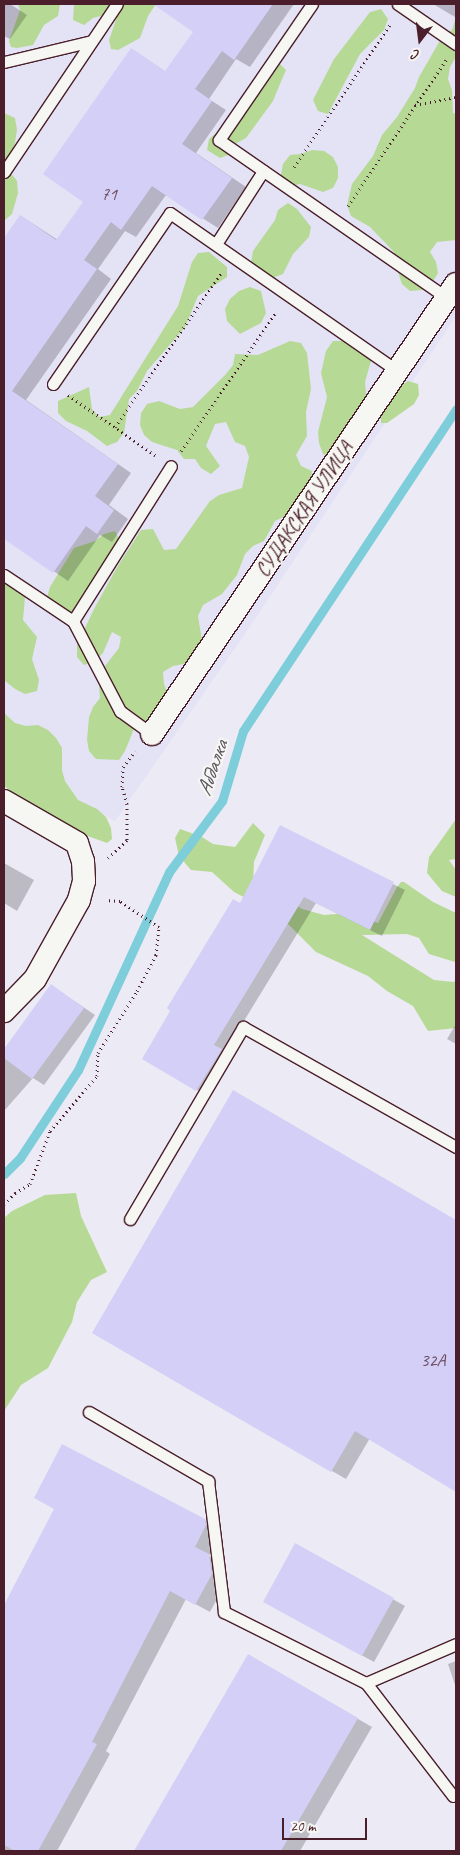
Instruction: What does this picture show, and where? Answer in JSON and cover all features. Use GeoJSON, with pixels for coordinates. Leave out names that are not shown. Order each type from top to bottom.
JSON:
{"type":"FeatureCollection","features":[{"type":"Feature","properties":{"kind":"street","name":"СУДАКСКАЯ УЛИЦА"},"geometry":{"type":"LineString","coordinates":[[152,734],[451,291]]}},
{"type":"Feature","properties":{"kind":"street"},"geometry":{"type":"LineString","coordinates":[[4,801],[77,843],[83,861],[84,880],[80,900],[35,980],[4,1011]]}},
{"type":"Feature","properties":{"kind":"lane"},"geometry":{"type":"LineString","coordinates":[[4,172],[117,4]]}},
{"type":"Feature","properties":{"kind":"lane"},"geometry":{"type":"LineString","coordinates":[[312,4],[219,140],[337,222],[451,291]]}},
{"type":"Feature","properties":{"kind":"lane"},"geometry":{"type":"LineString","coordinates":[[400,5],[456,44]]}},
{"type":"Feature","properties":{"kind":"lane"},"geometry":{"type":"LineString","coordinates":[[4,62],[92,40]]}},
{"type":"Feature","properties":{"kind":"lane"},"geometry":{"type":"LineString","coordinates":[[216,244],[263,171]]}},
{"type":"Feature","properties":{"kind":"lane"},"geometry":{"type":"LineString","coordinates":[[53,384],[170,213],[234,255],[397,371]]}},
{"type":"Feature","properties":{"kind":"lane"},"geometry":{"type":"LineString","coordinates":[[73,621],[171,466]]}},
{"type":"Feature","properties":{"kind":"lane"},"geometry":{"type":"LineString","coordinates":[[4,575],[73,621],[120,711],[152,734]]}},
{"type":"Feature","properties":{"kind":"lane"},"geometry":{"type":"LineString","coordinates":[[130,1219],[243,1027],[456,1147]]}},
{"type":"Feature","properties":{"kind":"lane"},"geometry":{"type":"LineString","coordinates":[[88,1412],[208,1481],[224,1612],[366,1683],[453,1796]]}},
{"type":"Feature","properties":{"kind":"lane"},"geometry":{"type":"LineString","coordinates":[[366,1683],[456,1644]]}},
{"type":"Feature","properties":{"kind":"path"},"geometry":{"type":"LineString","coordinates":[[283,184],[400,5]]}},
{"type":"Feature","properties":{"kind":"path"},"geometry":{"type":"LineString","coordinates":[[337,222],[456,44]]}},
{"type":"Feature","properties":{"kind":"path"},"geometry":{"type":"LineString","coordinates":[[415,105],[456,97]]}},
{"type":"Feature","properties":{"kind":"path"},"geometry":{"type":"LineString","coordinates":[[115,427],[234,255]]}},
{"type":"Feature","properties":{"kind":"path"},"geometry":{"type":"LineString","coordinates":[[53,384],[171,466],[288,295]]}},
{"type":"Feature","properties":{"kind":"path"},"geometry":{"type":"LineString","coordinates":[[84,880],[127,840],[127,804],[122,787],[123,767],[152,734]]}},
{"type":"Feature","properties":{"kind":"path"},"geometry":{"type":"LineString","coordinates":[[4,1204],[30,1184],[50,1131],[96,1076],[98,1053],[137,991],[156,955],[159,928],[120,901]]}},
{"type":"Feature","properties":{"kind":"shaded area"},"geometry":{"type":"Polygon","coordinates":[[[4,4],[456,4],[456,316],[251,625],[115,821],[4,761],[4,4]]]}},
{"type":"Feature","properties":{"kind":"green space"},"geometry":{"type":"Polygon","coordinates":[[[18,4],[60,4],[58,16],[44,25],[33,45],[17,48],[11,47],[9,41],[20,10],[18,4]]]}},
{"type":"Feature","properties":{"kind":"green space"},"geometry":{"type":"Polygon","coordinates":[[[74,4],[156,4],[148,16],[140,38],[118,50],[111,49],[109,40],[117,17],[109,14],[93,18],[84,25],[73,20],[74,4]]]}},
{"type":"Feature","properties":{"kind":"green space"},"geometry":{"type":"Polygon","coordinates":[[[381,9],[388,19],[384,30],[360,54],[328,114],[318,111],[313,100],[334,59],[370,12],[381,9]]]}},
{"type":"Feature","properties":{"kind":"green space"},"geometry":{"type":"Polygon","coordinates":[[[456,17],[456,57],[450,67],[448,79],[452,90],[453,113],[456,114],[456,240],[437,242],[430,252],[436,262],[438,273],[432,283],[422,290],[410,291],[402,284],[395,263],[394,252],[370,227],[351,216],[347,205],[352,184],[373,156],[382,135],[397,117],[415,88],[419,77],[442,37],[452,30],[456,17]]]}},
{"type":"Feature","properties":{"kind":"green space"},"geometry":{"type":"Polygon","coordinates":[[[278,62],[286,70],[273,101],[246,138],[235,144],[231,154],[220,158],[207,150],[209,139],[227,124],[278,62]]]}},
{"type":"Feature","properties":{"kind":"green space"},"geometry":{"type":"Polygon","coordinates":[[[4,113],[15,118],[17,130],[10,172],[17,181],[18,193],[12,214],[4,221],[4,113]]]}},
{"type":"Feature","properties":{"kind":"green space"},"geometry":{"type":"Polygon","coordinates":[[[312,150],[324,151],[333,157],[338,167],[338,178],[333,188],[323,192],[300,184],[289,186],[281,175],[283,164],[290,155],[312,150]]]}},
{"type":"Feature","properties":{"kind":"green space"},"geometry":{"type":"Polygon","coordinates":[[[288,203],[297,209],[311,227],[309,237],[293,254],[283,274],[272,278],[251,263],[253,251],[275,220],[278,210],[288,203]]]}},
{"type":"Feature","properties":{"kind":"green space"},"geometry":{"type":"Polygon","coordinates":[[[209,252],[227,267],[227,277],[198,296],[185,327],[147,371],[137,391],[129,399],[124,433],[117,442],[107,446],[87,431],[66,421],[58,413],[58,401],[89,387],[92,409],[99,417],[110,415],[178,306],[192,262],[198,253],[209,252]]]}},
{"type":"Feature","properties":{"kind":"green space"},"geometry":{"type":"Polygon","coordinates":[[[250,287],[261,291],[266,313],[261,323],[240,334],[227,321],[225,309],[230,299],[239,291],[250,287]]]}},
{"type":"Feature","properties":{"kind":"green space"},"geometry":{"type":"Polygon","coordinates":[[[290,341],[301,343],[307,353],[311,389],[306,412],[307,436],[296,455],[301,466],[312,471],[311,482],[296,511],[275,521],[264,541],[253,546],[245,554],[237,575],[222,594],[203,605],[198,616],[202,640],[194,662],[173,666],[163,672],[164,684],[168,695],[150,722],[138,719],[125,751],[119,760],[96,759],[89,751],[87,740],[89,717],[93,707],[100,698],[98,675],[119,648],[121,637],[112,632],[103,653],[95,661],[84,665],[77,657],[77,645],[94,609],[116,569],[141,530],[153,529],[164,550],[176,549],[210,501],[219,495],[242,488],[249,457],[245,446],[235,442],[226,422],[215,424],[206,446],[220,466],[211,474],[201,468],[195,459],[184,459],[177,450],[152,442],[144,435],[140,425],[141,413],[147,404],[159,401],[180,409],[193,407],[226,374],[233,365],[235,354],[258,355],[290,341]]]}},
{"type":"Feature","properties":{"kind":"green space"},"geometry":{"type":"Polygon","coordinates":[[[333,341],[345,341],[364,352],[371,361],[365,382],[366,394],[363,415],[334,459],[323,454],[318,432],[327,397],[321,373],[326,351],[333,341]]]}},
{"type":"Feature","properties":{"kind":"green space"},"geometry":{"type":"Polygon","coordinates":[[[408,381],[418,384],[419,395],[414,404],[387,423],[381,423],[381,417],[391,397],[398,388],[408,381]]]}},
{"type":"Feature","properties":{"kind":"green space"},"geometry":{"type":"Polygon","coordinates":[[[115,531],[120,541],[79,620],[68,625],[59,618],[47,597],[50,587],[74,548],[95,541],[104,534],[115,531]]]}},
{"type":"Feature","properties":{"kind":"green space"},"geometry":{"type":"Polygon","coordinates":[[[4,579],[22,586],[25,597],[23,620],[37,637],[32,659],[39,680],[37,691],[25,694],[4,680],[4,579]]]}},
{"type":"Feature","properties":{"kind":"green space"},"geometry":{"type":"Polygon","coordinates":[[[4,713],[15,723],[26,726],[38,725],[48,730],[56,738],[62,748],[62,770],[65,781],[78,800],[97,809],[106,817],[111,828],[112,839],[107,843],[82,834],[31,805],[4,786],[4,713]]]}},
{"type":"Feature","properties":{"kind":"green space"},"geometry":{"type":"Polygon","coordinates":[[[456,819],[456,859],[449,860],[456,870],[456,897],[442,891],[427,873],[429,857],[456,819]]]}},
{"type":"Feature","properties":{"kind":"green space"},"geometry":{"type":"Polygon","coordinates":[[[253,823],[265,835],[254,862],[253,886],[283,896],[302,909],[324,915],[348,913],[378,923],[397,887],[401,882],[404,882],[433,902],[456,913],[455,962],[429,954],[419,938],[407,934],[362,935],[434,980],[454,982],[456,979],[456,1028],[428,1031],[413,1006],[387,991],[368,976],[316,952],[280,916],[234,892],[212,872],[191,870],[179,856],[175,838],[180,829],[202,837],[213,844],[235,847],[253,823]]]}},
{"type":"Feature","properties":{"kind":"green space"},"geometry":{"type":"Polygon","coordinates":[[[76,1193],[81,1216],[107,1272],[91,1280],[77,1302],[72,1322],[48,1368],[21,1385],[4,1411],[4,1218],[12,1211],[45,1195],[76,1193]]]}},
{"type":"Feature","properties":{"kind":"building"},"geometry":{"type":"Polygon","coordinates":[[[153,4],[273,4],[234,60],[222,51],[195,89],[212,101],[182,144],[232,178],[202,220],[152,186],[121,230],[111,222],[84,260],[97,269],[12,391],[118,464],[95,496],[114,510],[97,534],[86,526],[53,573],[4,539],[4,238],[20,215],[56,240],[83,202],[43,174],[131,48],[165,71],[193,32],[153,4]]]}},
{"type":"Feature","properties":{"kind":"building"},"geometry":{"type":"Polygon","coordinates":[[[280,825],[394,882],[370,930],[304,897],[214,1045],[222,1049],[196,1091],[142,1059],[170,1011],[167,1008],[233,899],[240,903],[280,825]]]}},
{"type":"Feature","properties":{"kind":"building"},"geometry":{"type":"Polygon","coordinates":[[[51,984],[84,1008],[32,1079],[4,1058],[4,1049],[51,984]]]}},
{"type":"Feature","properties":{"kind":"building"},"geometry":{"type":"Polygon","coordinates":[[[233,1090],[456,1220],[456,1492],[355,1431],[331,1472],[92,1333],[233,1090]]]}},
{"type":"Feature","properties":{"kind":"building"},"geometry":{"type":"Polygon","coordinates":[[[62,1444],[205,1519],[206,1525],[195,1547],[209,1554],[212,1574],[195,1605],[170,1591],[92,1742],[97,1744],[38,1851],[15,1851],[4,1845],[4,1605],[54,1509],[34,1498],[62,1444]]]}},
{"type":"Feature","properties":{"kind":"building"},"geometry":{"type":"Polygon","coordinates":[[[295,1543],[394,1598],[362,1656],[263,1602],[295,1543]]]}},
{"type":"Feature","properties":{"kind":"building"},"geometry":{"type":"Polygon","coordinates":[[[248,1654],[358,1718],[281,1851],[134,1851],[248,1654]]]}},
{"type":"Feature","properties":{"kind":"waterway","name":"Абдалка"},"geometry":{"type":"LineString","coordinates":[[4,1174],[20,1158],[78,1070],[169,872],[222,801],[243,731],[456,409]]}}]}
